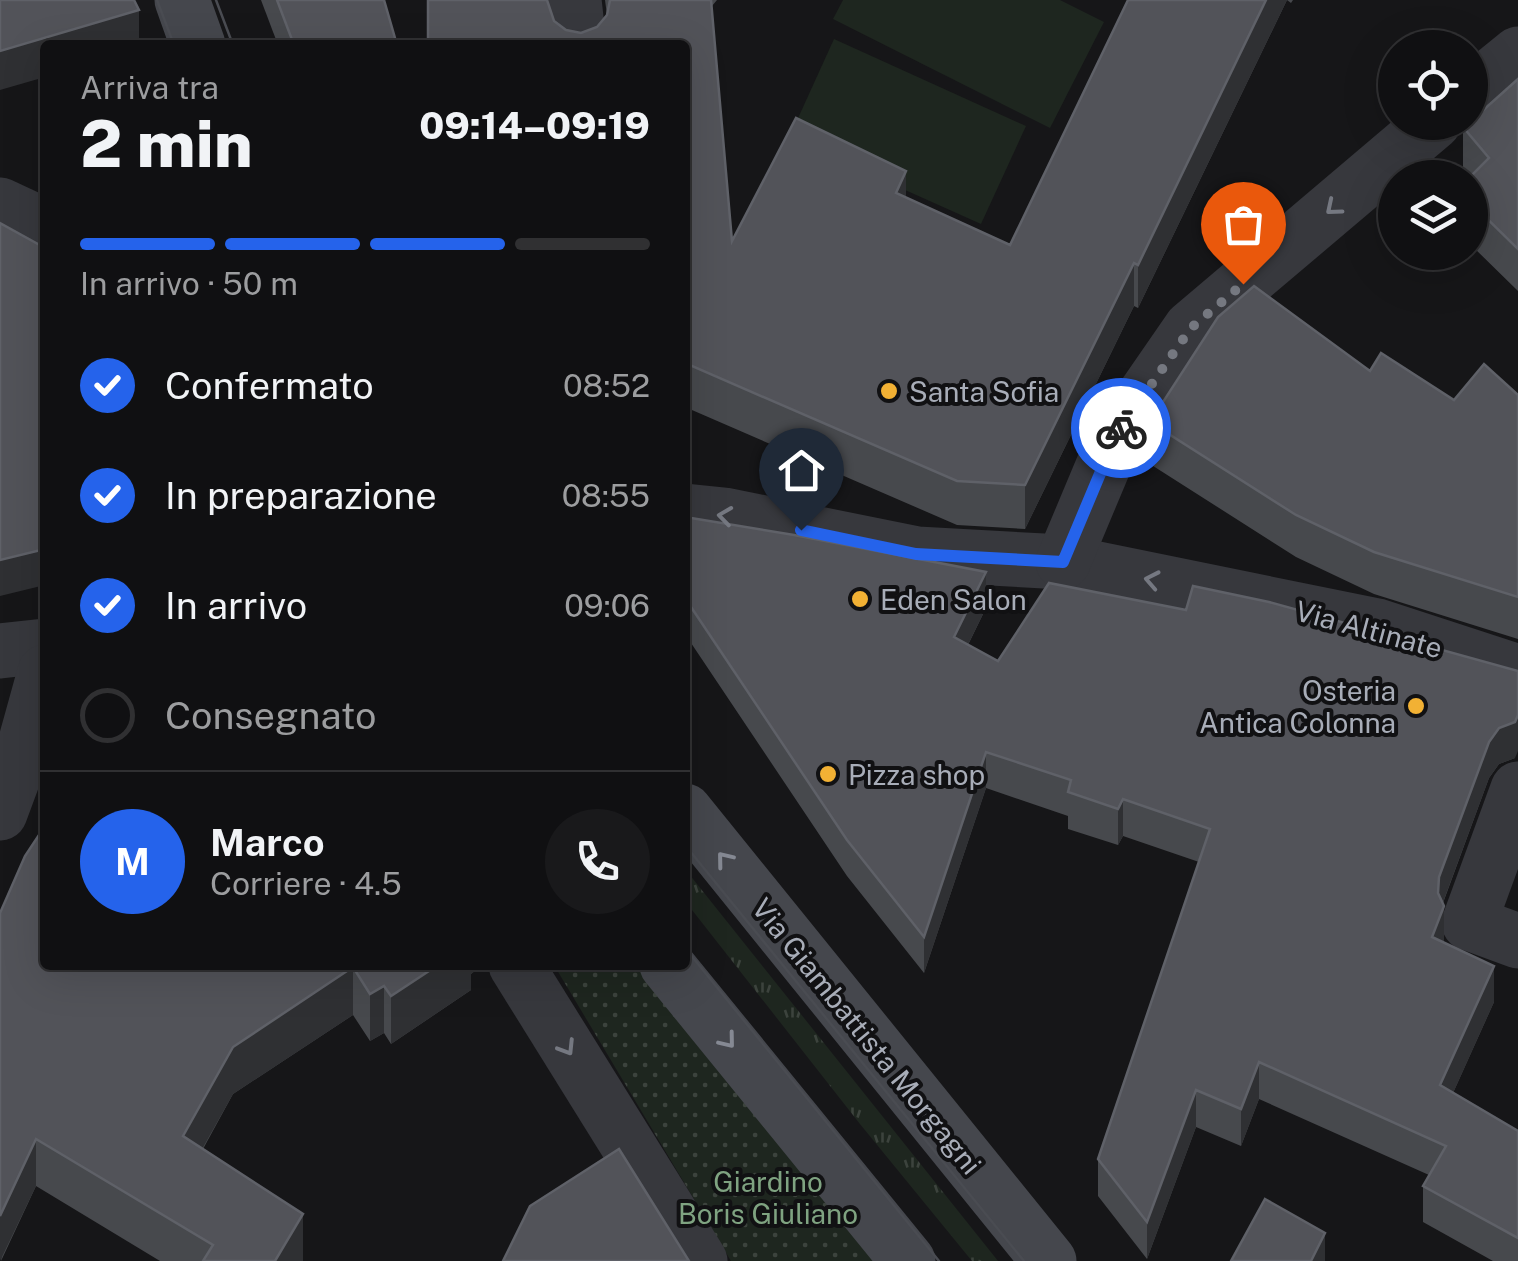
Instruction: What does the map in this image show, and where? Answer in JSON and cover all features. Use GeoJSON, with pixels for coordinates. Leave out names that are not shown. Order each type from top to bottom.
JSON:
{"type":"FeatureCollection","features":[{"type":"Feature","properties":{"kind":"street"},"geometry":{"type":"LineString","coordinates":[[182,0],[196,40]]}},
{"type":"Feature","properties":{"kind":"street"},"geometry":{"type":"LineString","coordinates":[[574,0],[578,40]]}},
{"type":"Feature","properties":{"kind":"street"},"geometry":{"type":"LineString","coordinates":[[1488,78],[1518,54]]}},
{"type":"Feature","properties":{"kind":"street"},"geometry":{"type":"LineString","coordinates":[[1063,562],[1115,438],[1191,328],[1413,140]]}},
{"type":"Feature","properties":{"kind":"street"},"geometry":{"type":"LineString","coordinates":[[0,205],[40,224]]}},
{"type":"Feature","properties":{"kind":"street","name":"Via Altinate"},"geometry":{"type":"LineString","coordinates":[[690,512],[916,554],[1063,562],[1377,626],[1518,672]]}},
{"type":"Feature","properties":{"kind":"street"},"geometry":{"type":"LineString","coordinates":[[0,651],[40,647]]}},
{"type":"Feature","properties":{"kind":"street"},"geometry":{"type":"LineString","coordinates":[[0,813],[40,690]]}},
{"type":"Feature","properties":{"kind":"street"},"geometry":{"type":"LineString","coordinates":[[1518,789],[1469,923],[1518,941]]}},
{"type":"Feature","properties":{"kind":"street","name":"Via Giambattista Morgagni"},"geometry":{"type":"LineString","coordinates":[[690,817],[1049,1261]]}},
{"type":"Feature","properties":{"kind":"street"},"geometry":{"type":"LineString","coordinates":[[519,970],[700,1261]]}},
{"type":"Feature","properties":{"kind":"street"},"geometry":{"type":"LineString","coordinates":[[671,970],[908,1261]]}},
{"type":"Feature","properties":{"kind":"green space"},"geometry":{"type":"Polygon","coordinates":[[[843,0],[1060,0],[1104,22],[1050,128],[833,19],[843,0]]]}},
{"type":"Feature","properties":{"kind":"green space"},"geometry":{"type":"Polygon","coordinates":[[[834,39],[1026,126],[981,224],[789,138],[834,39]]]}},
{"type":"Feature","properties":{"kind":"green space"},"geometry":{"type":"Polygon","coordinates":[[[690,875],[998,1261],[972,1261],[690,907],[690,875]]]}},
{"type":"Feature","properties":{"kind":"green space","name":"Giardino Boris Giuliano"},"geometry":{"type":"Polygon","coordinates":[[[557,970],[673,970],[900,1261],[731,1261],[557,970]]]}},
{"type":"Feature","properties":{"kind":"building"},"geometry":{"type":"Polygon","coordinates":[[[0,0],[134,0],[139,10],[0,51],[0,0]]]}},
{"type":"Feature","properties":{"kind":"building"},"geometry":{"type":"Polygon","coordinates":[[[277,0],[384,0],[396,40],[292,40],[277,0]]]}},
{"type":"Feature","properties":{"kind":"building"},"geometry":{"type":"Polygon","coordinates":[[[428,0],[547,0],[554,21],[566,30],[581,33],[597,27],[607,15],[610,0],[711,0],[732,241],[796,118],[906,171],[896,193],[1010,245],[1128,0],[1266,0],[1138,265],[1134,263],[1025,485],[957,481],[690,365],[690,40],[428,40],[428,0]]]}},
{"type":"Feature","properties":{"kind":"building"},"geometry":{"type":"Polygon","coordinates":[[[1518,79],[1518,249],[1488,220],[1489,158],[1474,140],[1488,140],[1488,106],[1518,79]]]}},
{"type":"Feature","properties":{"kind":"building"},"geometry":{"type":"Polygon","coordinates":[[[0,223],[40,245],[40,550],[0,560],[0,223]]]}},
{"type":"Feature","properties":{"kind":"building"},"geometry":{"type":"Polygon","coordinates":[[[1254,286],[1370,371],[1381,353],[1454,400],[1484,364],[1518,395],[1518,597],[1374,552],[1296,515],[1150,422],[1218,317],[1254,286]]]}},
{"type":"Feature","properties":{"kind":"building"},"geometry":{"type":"Polygon","coordinates":[[[690,518],[986,572],[954,637],[998,661],[1049,583],[1186,610],[1193,586],[1269,602],[1518,671],[1518,715],[1515,722],[1499,728],[1489,742],[1439,877],[1438,893],[1444,906],[1432,937],[1494,966],[1440,1085],[1518,1131],[1518,1238],[1423,1186],[1446,1146],[1259,1062],[1241,1109],[1196,1090],[1147,1222],[1098,1159],[1210,829],[1123,799],[1118,809],[1068,792],[1071,780],[986,752],[924,937],[847,840],[690,605],[690,518]]]}},
{"type":"Feature","properties":{"kind":"building"},"geometry":{"type":"Polygon","coordinates":[[[40,834],[40,970],[348,970],[233,1047],[183,1136],[303,1214],[275,1261],[203,1261],[213,1245],[36,1139],[0,1216],[0,913],[25,856],[40,834]]]}},
{"type":"Feature","properties":{"kind":"building"},"geometry":{"type":"Polygon","coordinates":[[[355,970],[430,970],[391,996],[384,986],[370,994],[355,970]]]}},
{"type":"Feature","properties":{"kind":"building"},"geometry":{"type":"Polygon","coordinates":[[[619,1149],[689,1261],[503,1261],[530,1206],[619,1149]]]}},
{"type":"Feature","properties":{"kind":"building"},"geometry":{"type":"Polygon","coordinates":[[[1265,1199],[1325,1233],[1311,1261],[1231,1261],[1265,1199]]]}},
{"type":"Feature","properties":{"kind":"tram line"},"geometry":{"type":"LineString","coordinates":[[157,0],[172,40]]}},
{"type":"Feature","properties":{"kind":"tram line"},"geometry":{"type":"LineString","coordinates":[[216,0],[231,40]]}},
{"type":"Feature","properties":{"kind":"tram line"},"geometry":{"type":"LineString","coordinates":[[690,851],[1024,1261]]}},
{"type":"Feature","properties":{"kind":"tram line"},"geometry":{"type":"LineString","coordinates":[[690,954],[939,1261]]}},
{"type":"Feature","properties":{"kind":"way so far"},"geometry":{"type":"LineString","coordinates":[[1121,428],[1191,328],[1243,284]]}},
{"type":"Feature","properties":{"kind":"place","name":"Santa Sofia"},"geometry":{"type":"Point","coordinates":[889,391]}},
{"type":"Feature","properties":{"kind":"place","name":"Eden Salon"},"geometry":{"type":"Point","coordinates":[860,599]}},
{"type":"Feature","properties":{"kind":"place","name":"Osteria Antica Colonna"},"geometry":{"type":"Point","coordinates":[1416,706]}},
{"type":"Feature","properties":{"kind":"place","name":"Pizza shop"},"geometry":{"type":"Point","coordinates":[828,774]}},
{"type":"Feature","properties":{"kind":"route"},"geometry":{"type":"LineString","coordinates":[[801,530],[916,554],[1063,562],[1121,428]]}}]}
